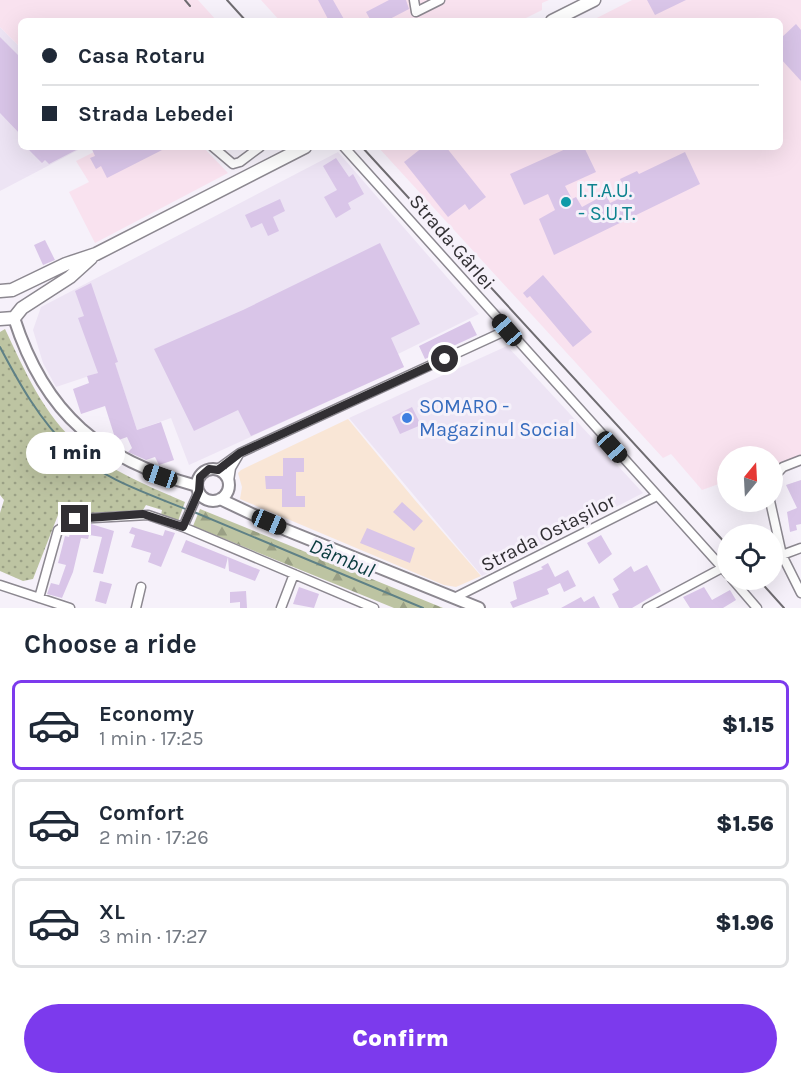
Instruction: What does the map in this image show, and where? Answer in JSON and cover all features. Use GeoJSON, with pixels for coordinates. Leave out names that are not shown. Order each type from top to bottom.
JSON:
{"type":"FeatureCollection","features":[{"type":"Feature","properties":{"kind":"main road"},"geometry":{"type":"LineString","coordinates":[[558,18],[594,0]]}},
{"type":"Feature","properties":{"kind":"main road"},"geometry":{"type":"LineString","coordinates":[[3,290],[96,254],[299,150]]}},
{"type":"Feature","properties":{"kind":"main road"},"geometry":{"type":"LineString","coordinates":[[0,319],[18,313],[70,277],[96,254]]}},
{"type":"Feature","properties":{"kind":"main road"},"geometry":{"type":"LineString","coordinates":[[3,290],[18,294],[18,313]]}},
{"type":"Feature","properties":{"kind":"street"},"geometry":{"type":"LineString","coordinates":[[414,0],[416,12],[440,0]]}},
{"type":"Feature","properties":{"kind":"street"},"geometry":{"type":"LineString","coordinates":[[217,150],[233,164],[240,162],[256,150]]}},
{"type":"Feature","properties":{"kind":"street","name":"Strada Gârlei"},"geometry":{"type":"LineString","coordinates":[[347,150],[717,562]]}},
{"type":"Feature","properties":{"kind":"street"},"geometry":{"type":"LineString","coordinates":[[18,313],[38,374],[58,405],[99,444],[127,462],[182,482],[199,485],[210,501],[226,491],[231,468],[240,453]]}},
{"type":"Feature","properties":{"kind":"street"},"geometry":{"type":"LineString","coordinates":[[184,526],[199,485],[209,469],[218,470],[240,453],[507,330]]}},
{"type":"Feature","properties":{"kind":"street"},"geometry":{"type":"LineString","coordinates":[[783,467],[801,460]]}},
{"type":"Feature","properties":{"kind":"street"},"geometry":{"type":"LineString","coordinates":[[218,470],[235,508],[478,608]]}},
{"type":"Feature","properties":{"kind":"street","name":"Strada Ostașilor"},"geometry":{"type":"LineString","coordinates":[[454,598],[657,496]]}},
{"type":"Feature","properties":{"kind":"street"},"geometry":{"type":"LineString","coordinates":[[39,598],[58,530],[67,522],[143,514],[184,526],[374,608]]}},
{"type":"Feature","properties":{"kind":"street"},"geometry":{"type":"LineString","coordinates":[[783,555],[801,548]]}},
{"type":"Feature","properties":{"kind":"street"},"geometry":{"type":"LineString","coordinates":[[783,557],[801,593]]}},
{"type":"Feature","properties":{"kind":"street"},"geometry":{"type":"LineString","coordinates":[[281,608],[294,574]]}},
{"type":"Feature","properties":{"kind":"street"},"geometry":{"type":"LineString","coordinates":[[647,608],[717,575]]}},
{"type":"Feature","properties":{"kind":"street"},"geometry":{"type":"LineString","coordinates":[[0,585],[70,608]]}},
{"type":"Feature","properties":{"kind":"street"},"geometry":{"type":"LineString","coordinates":[[136,608],[141,587]]}},
{"type":"Feature","properties":{"kind":"street"},"geometry":{"type":"LineString","coordinates":[[741,590],[757,608]]}},
{"type":"Feature","properties":{"kind":"shaded area"},"geometry":{"type":"Polygon","coordinates":[[[0,0],[198,0],[214,18],[18,18],[18,45],[0,27],[0,0]]]}},
{"type":"Feature","properties":{"kind":"shaded area"},"geometry":{"type":"Polygon","coordinates":[[[261,0],[549,0],[542,3],[542,10],[526,18],[277,18],[261,0]]]}},
{"type":"Feature","properties":{"kind":"shaded area"},"geometry":{"type":"Polygon","coordinates":[[[632,0],[801,0],[801,457],[783,463],[783,446],[717,446],[717,485],[702,490],[671,454],[663,458],[381,150],[783,150],[783,18],[597,18],[632,0]]]}},
{"type":"Feature","properties":{"kind":"shaded area"},"geometry":{"type":"Polygon","coordinates":[[[0,27],[18,45],[18,150],[78,150],[0,191],[0,27]]]}},
{"type":"Feature","properties":{"kind":"shaded area"},"geometry":{"type":"Polygon","coordinates":[[[98,150],[206,150],[228,173],[95,243],[69,192],[89,182],[76,161],[98,150]]]}},
{"type":"Feature","properties":{"kind":"shaded area"},"geometry":{"type":"Polygon","coordinates":[[[338,152],[479,314],[398,354],[404,367],[189,465],[171,418],[137,430],[116,367],[56,387],[43,363],[33,330],[41,307],[338,152]]]}},
{"type":"Feature","properties":{"kind":"shaded area"},"geometry":{"type":"Polygon","coordinates":[[[507,346],[643,493],[482,576],[349,418],[507,346]]]}},
{"type":"Feature","properties":{"kind":"shaded area"},"geometry":{"type":"Polygon","coordinates":[[[348,419],[481,576],[456,587],[444,585],[240,499],[242,487],[238,473],[241,470],[348,419]]]}},
{"type":"Feature","properties":{"kind":"green space"},"geometry":{"type":"Polygon","coordinates":[[[5,329],[36,391],[55,420],[91,454],[144,484],[185,502],[178,521],[161,515],[162,510],[146,505],[143,510],[58,515],[33,579],[23,581],[0,571],[0,513],[4,500],[0,495],[0,332],[5,329]]]}},
{"type":"Feature","properties":{"kind":"green space"},"geometry":{"type":"Polygon","coordinates":[[[200,509],[443,608],[394,608],[193,526],[200,509]]]}},
{"type":"Feature","properties":{"kind":"building"},"geometry":{"type":"Polygon","coordinates":[[[318,0],[333,0],[343,18],[327,18],[318,0]]]}},
{"type":"Feature","properties":{"kind":"building"},"geometry":{"type":"Polygon","coordinates":[[[389,0],[406,0],[409,9],[392,18],[369,18],[366,12],[389,0]]]}},
{"type":"Feature","properties":{"kind":"building"},"geometry":{"type":"Polygon","coordinates":[[[647,0],[686,0],[655,15],[647,0]]]}},
{"type":"Feature","properties":{"kind":"building"},"geometry":{"type":"Polygon","coordinates":[[[796,24],[801,30],[801,81],[783,61],[783,36],[796,24]]]}},
{"type":"Feature","properties":{"kind":"building"},"geometry":{"type":"Polygon","coordinates":[[[0,37],[18,55],[18,132],[0,113],[0,37]]]}},
{"type":"Feature","properties":{"kind":"building"},"geometry":{"type":"Polygon","coordinates":[[[29,150],[76,150],[49,164],[45,160],[42,163],[29,150]]]}},
{"type":"Feature","properties":{"kind":"building"},"geometry":{"type":"Polygon","coordinates":[[[92,150],[162,150],[107,178],[101,166],[96,169],[90,158],[95,156],[92,150]]]}},
{"type":"Feature","properties":{"kind":"building"},"geometry":{"type":"Polygon","coordinates":[[[419,150],[448,150],[486,197],[469,210],[465,204],[448,217],[404,162],[419,150]]]}},
{"type":"Feature","properties":{"kind":"building","name":"I.T.A.U. - S.U.T."},"geometry":{"type":"Polygon","coordinates":[[[563,150],[585,150],[596,172],[565,186],[572,199],[576,197],[582,207],[606,194],[610,203],[627,195],[620,179],[637,171],[639,174],[685,152],[700,184],[554,255],[539,219],[555,210],[548,194],[524,205],[510,174],[563,150]]]}},
{"type":"Feature","properties":{"kind":"building"},"geometry":{"type":"Polygon","coordinates":[[[336,158],[349,177],[353,174],[364,194],[348,203],[351,209],[336,218],[324,197],[337,190],[323,166],[336,158]]]}},
{"type":"Feature","properties":{"kind":"building"},"geometry":{"type":"Polygon","coordinates":[[[280,199],[285,211],[273,217],[279,231],[268,236],[262,223],[251,228],[245,215],[280,199]]]}},
{"type":"Feature","properties":{"kind":"building"},"geometry":{"type":"Polygon","coordinates":[[[45,240],[55,260],[43,265],[34,245],[45,240]]]}},
{"type":"Feature","properties":{"kind":"building"},"geometry":{"type":"Polygon","coordinates":[[[380,243],[420,324],[391,338],[404,367],[251,436],[238,410],[194,431],[154,349],[243,310],[380,243]]]}},
{"type":"Feature","properties":{"kind":"building"},"geometry":{"type":"Polygon","coordinates":[[[543,275],[592,332],[573,347],[530,296],[527,298],[523,293],[543,275]]]}},
{"type":"Feature","properties":{"kind":"building"},"geometry":{"type":"Polygon","coordinates":[[[91,283],[118,362],[115,363],[137,430],[161,422],[174,460],[159,465],[155,457],[146,460],[128,452],[132,448],[127,437],[116,441],[105,406],[81,414],[73,389],[89,383],[87,376],[98,373],[78,318],[84,316],[75,291],[91,283]]]}},
{"type":"Feature","properties":{"kind":"building"},"geometry":{"type":"Polygon","coordinates":[[[470,321],[477,335],[425,359],[419,346],[470,321]]]}},
{"type":"Feature","properties":{"kind":"building"},"geometry":{"type":"Polygon","coordinates":[[[412,407],[421,425],[400,434],[392,417],[412,407]]]}},
{"type":"Feature","properties":{"kind":"building"},"geometry":{"type":"Polygon","coordinates":[[[283,458],[304,458],[304,472],[296,472],[296,496],[305,496],[305,507],[282,507],[282,489],[266,489],[265,476],[283,476],[283,458]]]}},
{"type":"Feature","properties":{"kind":"building"},"geometry":{"type":"Polygon","coordinates":[[[801,480],[801,524],[796,525],[797,530],[790,532],[787,512],[797,508],[786,485],[801,480]]]}},
{"type":"Feature","properties":{"kind":"building"},"geometry":{"type":"Polygon","coordinates":[[[402,502],[423,521],[414,531],[393,512],[402,502]]]}},
{"type":"Feature","properties":{"kind":"building"},"geometry":{"type":"Polygon","coordinates":[[[91,524],[114,531],[103,574],[93,572],[102,537],[89,535],[88,539],[81,538],[73,572],[62,598],[47,594],[51,583],[59,585],[66,565],[58,563],[65,536],[69,537],[71,529],[76,526],[88,528],[91,524]]]}},
{"type":"Feature","properties":{"kind":"building"},"geometry":{"type":"Polygon","coordinates":[[[132,527],[163,536],[165,530],[175,533],[161,567],[148,562],[151,553],[131,547],[135,535],[129,533],[132,527]]]}},
{"type":"Feature","properties":{"kind":"building"},"geometry":{"type":"Polygon","coordinates":[[[367,528],[415,548],[410,563],[360,543],[367,528]]]}},
{"type":"Feature","properties":{"kind":"building"},"geometry":{"type":"Polygon","coordinates":[[[601,535],[612,554],[599,564],[587,543],[601,535]]]}},
{"type":"Feature","properties":{"kind":"building"},"geometry":{"type":"Polygon","coordinates":[[[186,540],[228,557],[225,569],[181,552],[186,540]]]}},
{"type":"Feature","properties":{"kind":"building"},"geometry":{"type":"Polygon","coordinates":[[[228,557],[260,570],[255,581],[229,571],[228,557]]]}},
{"type":"Feature","properties":{"kind":"building"},"geometry":{"type":"Polygon","coordinates":[[[548,563],[555,577],[568,570],[576,586],[564,592],[560,583],[547,589],[549,594],[513,608],[510,602],[517,599],[513,582],[543,569],[541,567],[548,563]]]}},
{"type":"Feature","properties":{"kind":"building"},"geometry":{"type":"Polygon","coordinates":[[[647,565],[661,591],[632,608],[619,608],[612,594],[619,590],[613,579],[631,566],[634,572],[647,565]]]}},
{"type":"Feature","properties":{"kind":"building"},"geometry":{"type":"Polygon","coordinates":[[[100,581],[112,584],[106,604],[95,601],[100,581]]]}},
{"type":"Feature","properties":{"kind":"building"},"geometry":{"type":"Polygon","coordinates":[[[299,587],[319,594],[314,608],[293,604],[299,587]]]}},
{"type":"Feature","properties":{"kind":"building"},"geometry":{"type":"Polygon","coordinates":[[[704,587],[712,600],[730,590],[736,600],[723,608],[690,608],[683,597],[704,587]]]}},
{"type":"Feature","properties":{"kind":"building"},"geometry":{"type":"Polygon","coordinates":[[[246,591],[247,608],[240,608],[240,602],[230,603],[230,592],[246,591]]]}},
{"type":"Feature","properties":{"kind":"building"},"geometry":{"type":"Polygon","coordinates":[[[594,596],[600,608],[561,608],[581,597],[584,602],[594,596]]]}},
{"type":"Feature","properties":{"kind":"waterway","name":"Dâmbul"},"geometry":{"type":"LineString","coordinates":[[0,347],[40,414],[70,449],[96,469],[111,477],[188,510]]}},
{"type":"Feature","properties":{"kind":"waterway","name":"Dâmbul"},"geometry":{"type":"LineString","coordinates":[[194,512],[423,608]]}},
{"type":"Feature","properties":{"kind":"railway"},"geometry":{"type":"LineString","coordinates":[[185,0],[190,6]]}},
{"type":"Feature","properties":{"kind":"railway"},"geometry":{"type":"LineString","coordinates":[[227,0],[243,18]]}},
{"type":"Feature","properties":{"kind":"railway"},"geometry":{"type":"LineString","coordinates":[[365,150],[717,534]]}},
{"type":"Feature","properties":{"kind":"railway"},"geometry":{"type":"LineString","coordinates":[[768,590],[784,608]]}},
{"type":"Feature","properties":{"kind":"place","name":"I.T.A.U. - S.U.T."},"geometry":{"type":"Point","coordinates":[566,202]}},
{"type":"Feature","properties":{"kind":"place","name":"SOMARO - Magazinul Social"},"geometry":{"type":"Point","coordinates":[407,418]}},
{"type":"Feature","properties":{"kind":"route"},"geometry":{"type":"LineString","coordinates":[[75,519],[143,514],[183,527],[199,491],[198,481],[205,471],[218,470],[240,453],[445,359]]}}]}
